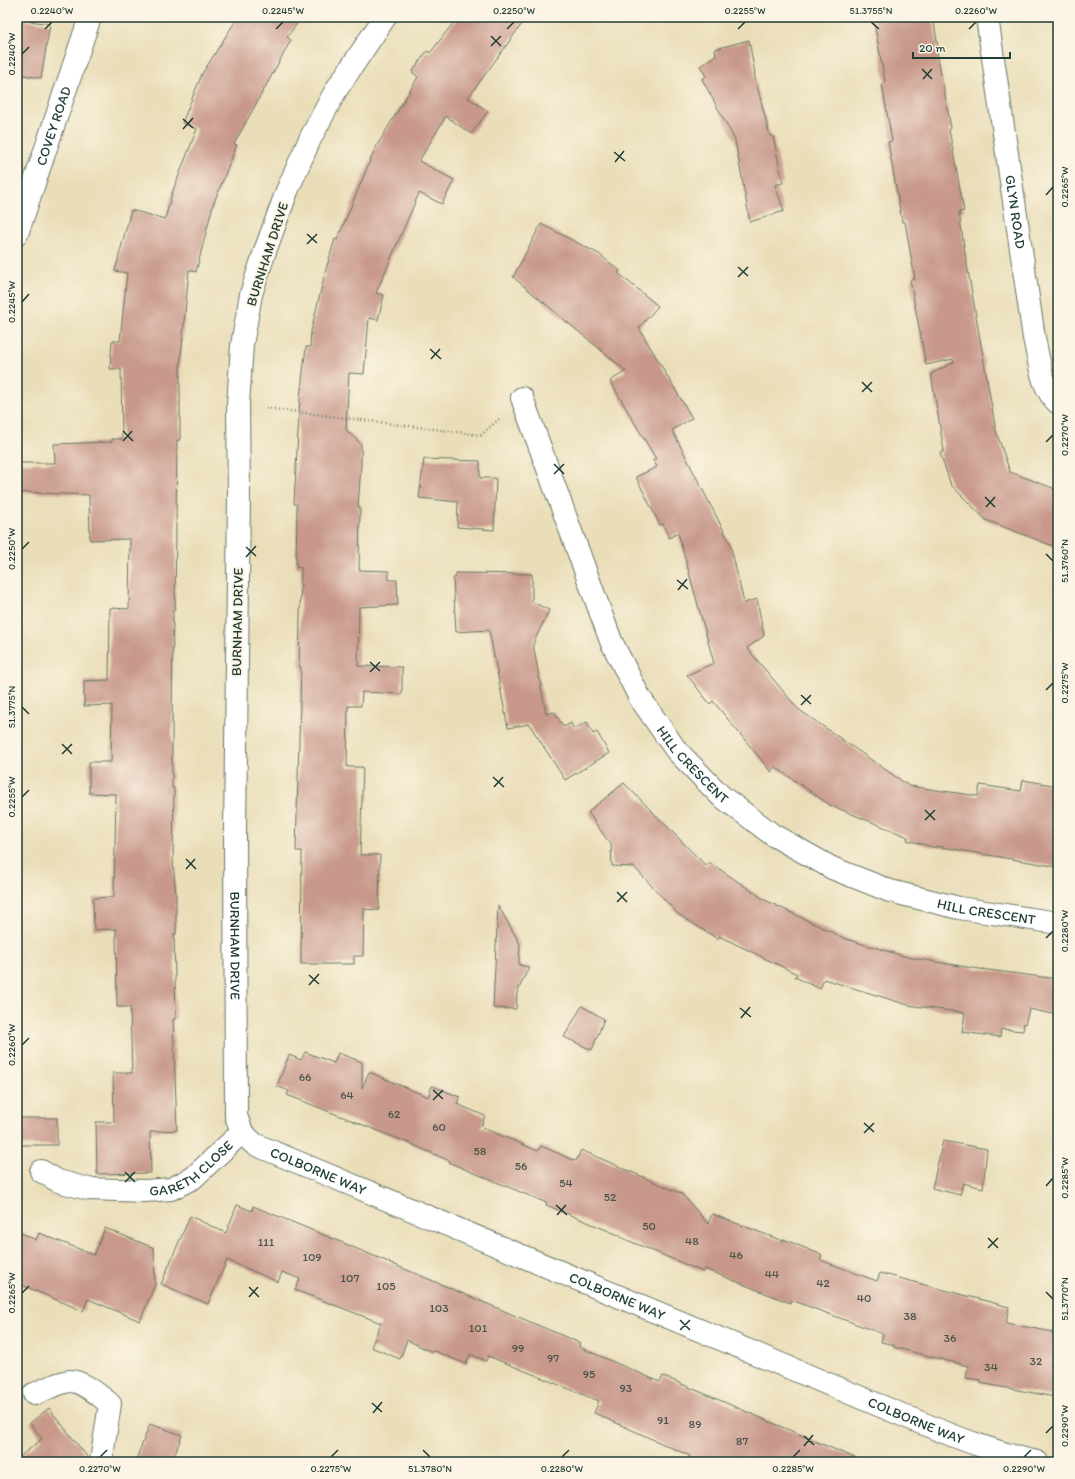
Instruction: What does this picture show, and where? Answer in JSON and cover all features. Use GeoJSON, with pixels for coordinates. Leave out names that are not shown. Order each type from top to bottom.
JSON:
{"type":"FeatureCollection","features":[{"type":"Feature","properties":{"kind":"street","name":"COVEY ROAD"},"geometry":{"type":"LineString","coordinates":[[17,234],[90,17]]}},
{"type":"Feature","properties":{"kind":"street","name":"BURNHAM DRIVE"},"geometry":{"type":"LineString","coordinates":[[239,1124],[235,831],[239,496],[238,405],[242,345],[251,294],[264,251],[287,191],[310,139],[336,90],[384,17]]}},
{"type":"Feature","properties":{"kind":"street","name":"GLYN ROAD"},"geometry":{"type":"LineString","coordinates":[[988,17],[1034,338],[1043,377],[1052,397],[1058,402]]}},
{"type":"Feature","properties":{"kind":"street","name":"HILL CRESCENT"},"geometry":{"type":"LineString","coordinates":[[522,398],[617,654],[640,698],[676,750],[721,796],[773,835],[832,868],[890,891],[959,908],[1058,923]]}},
{"type":"Feature","properties":{"kind":"street","name":"GARETH CLOSE"},"geometry":{"type":"LineString","coordinates":[[41,1171],[58,1181],[88,1189],[146,1191],[171,1189],[193,1178],[239,1124]]}},
{"type":"Feature","properties":{"kind":"street","name":"COLBORNE WAY"},"geometry":{"type":"LineString","coordinates":[[239,1124],[254,1144],[975,1445],[1037,1462]]}},
{"type":"Feature","properties":{"kind":"street"},"geometry":{"type":"LineString","coordinates":[[34,1394],[70,1381],[90,1388],[110,1404],[101,1462]]}},
{"type":"Feature","properties":{"kind":"path"},"geometry":{"type":"LineString","coordinates":[[238,405],[481,435],[522,398]]}},
{"type":"Feature","properties":{"kind":"building"},"geometry":{"type":"Polygon","coordinates":[[[238,17],[302,17],[287,37],[291,40],[234,144],[237,145],[213,205],[196,272],[189,270],[180,367],[180,440],[177,440],[175,610],[173,610],[172,788],[174,788],[173,861],[176,896],[176,934],[174,934],[176,1019],[173,1019],[177,1130],[150,1132],[151,1173],[97,1174],[96,1122],[114,1122],[113,1073],[132,1073],[130,1007],[117,1007],[116,929],[94,930],[93,898],[114,897],[116,794],[89,793],[89,762],[111,762],[112,705],[84,706],[84,681],[109,680],[110,608],[129,609],[130,539],[90,540],[89,495],[17,492],[17,463],[55,463],[54,444],[112,442],[112,439],[122,439],[121,369],[110,369],[112,341],[120,341],[127,273],[115,271],[131,210],[165,219],[172,193],[197,129],[182,123],[202,74],[238,17]]]}},
{"type":"Feature","properties":{"kind":"building"},"geometry":{"type":"Polygon","coordinates":[[[458,17],[527,17],[468,98],[488,111],[471,134],[446,116],[419,161],[454,180],[442,204],[419,193],[376,293],[384,295],[378,320],[369,318],[364,374],[349,373],[346,430],[361,444],[358,507],[360,507],[359,570],[389,571],[389,580],[397,580],[398,605],[359,607],[358,666],[402,667],[402,694],[362,692],[361,706],[348,706],[347,767],[363,767],[360,855],[380,855],[379,910],[364,909],[363,956],[354,956],[354,964],[301,964],[302,851],[296,851],[301,667],[299,667],[301,568],[296,567],[297,504],[294,504],[300,397],[306,347],[310,347],[311,331],[335,239],[337,240],[375,149],[418,77],[412,72],[427,51],[430,53],[458,17]]]}},
{"type":"Feature","properties":{"kind":"building"},"geometry":{"type":"Polygon","coordinates":[[[873,17],[933,17],[938,47],[936,47],[951,128],[949,129],[964,211],[959,212],[965,253],[996,431],[1010,472],[1058,490],[1058,548],[986,520],[951,485],[940,453],[944,451],[931,374],[954,362],[953,359],[926,365],[910,280],[915,279],[905,222],[902,222],[888,142],[892,141],[882,84],[885,81],[873,17]]]}},
{"type":"Feature","properties":{"kind":"building"},"geometry":{"type":"Polygon","coordinates":[[[17,19],[50,24],[41,78],[17,74],[17,19]]]}},
{"type":"Feature","properties":{"kind":"building"},"geometry":{"type":"Polygon","coordinates":[[[749,40],[754,74],[770,136],[773,136],[783,183],[775,185],[784,211],[750,222],[735,140],[702,79],[706,76],[700,66],[716,55],[715,49],[749,40]]]}},
{"type":"Feature","properties":{"kind":"building"},"geometry":{"type":"Polygon","coordinates":[[[541,224],[599,254],[620,271],[618,273],[658,306],[639,328],[692,418],[672,430],[730,543],[744,603],[757,599],[764,636],[747,648],[798,709],[909,786],[978,796],[980,785],[1021,791],[1023,780],[1058,786],[1058,867],[936,846],[936,848],[907,840],[908,837],[830,805],[775,767],[771,772],[713,701],[710,704],[687,675],[714,663],[678,533],[669,538],[663,524],[660,525],[636,477],[657,467],[653,460],[656,459],[610,381],[626,371],[513,277],[541,224]]]}},
{"type":"Feature","properties":{"kind":"building"},"geometry":{"type":"Polygon","coordinates":[[[424,459],[480,461],[480,478],[496,478],[494,530],[457,527],[458,502],[419,498],[424,459]]]}},
{"type":"Feature","properties":{"kind":"building"},"geometry":{"type":"Polygon","coordinates":[[[456,573],[532,574],[532,602],[549,610],[533,644],[546,714],[554,712],[564,727],[571,723],[574,729],[587,722],[593,734],[597,732],[609,753],[565,780],[529,724],[508,728],[489,630],[456,632],[453,578],[455,578],[456,573]]]}},
{"type":"Feature","properties":{"kind":"building"},"geometry":{"type":"Polygon","coordinates":[[[624,783],[706,866],[709,862],[765,900],[846,939],[907,957],[972,968],[1058,979],[1058,1015],[1029,1009],[1023,1031],[1001,1029],[1000,1037],[962,1032],[965,1013],[908,1005],[824,979],[820,989],[795,977],[797,974],[719,936],[718,939],[678,914],[634,867],[612,866],[611,844],[588,812],[624,783]]]}},
{"type":"Feature","properties":{"kind":"building"},"geometry":{"type":"Polygon","coordinates":[[[498,905],[520,944],[519,965],[529,967],[517,993],[516,1009],[493,1008],[498,905]]]}},
{"type":"Feature","properties":{"kind":"building"},"geometry":{"type":"Polygon","coordinates":[[[582,1006],[604,1019],[592,1050],[564,1037],[582,1006]]]}},
{"type":"Feature","properties":{"kind":"building"},"geometry":{"type":"Polygon","coordinates":[[[305,1052],[334,1063],[338,1053],[362,1062],[362,1088],[369,1072],[428,1097],[432,1086],[460,1097],[457,1104],[485,1116],[481,1127],[538,1151],[541,1146],[576,1161],[581,1150],[682,1194],[708,1224],[712,1214],[783,1241],[783,1239],[822,1255],[820,1260],[877,1281],[880,1273],[1009,1307],[1006,1323],[1058,1333],[1058,1380],[1055,1397],[980,1383],[981,1380],[966,1378],[968,1366],[893,1347],[894,1345],[881,1342],[883,1334],[791,1300],[790,1303],[705,1269],[703,1272],[546,1205],[547,1203],[450,1163],[450,1161],[409,1143],[287,1095],[289,1091],[277,1086],[289,1055],[301,1060],[305,1052]]]}},
{"type":"Feature","properties":{"kind":"building"},"geometry":{"type":"Polygon","coordinates":[[[17,1118],[57,1118],[57,1145],[17,1145],[17,1118]]]}},
{"type":"Feature","properties":{"kind":"building"},"geometry":{"type":"Polygon","coordinates":[[[943,1141],[987,1149],[983,1188],[963,1183],[960,1195],[932,1188],[943,1141]]]}},
{"type":"Feature","properties":{"kind":"building"},"geometry":{"type":"Polygon","coordinates":[[[237,1205],[252,1211],[253,1206],[336,1240],[580,1343],[579,1347],[660,1382],[663,1376],[864,1462],[687,1462],[690,1456],[594,1413],[599,1401],[488,1356],[486,1361],[470,1354],[466,1364],[434,1351],[432,1352],[407,1340],[400,1359],[371,1347],[381,1323],[295,1290],[300,1279],[282,1272],[278,1282],[227,1260],[208,1304],[161,1284],[190,1216],[226,1233],[237,1205]]]}},
{"type":"Feature","properties":{"kind":"building"},"geometry":{"type":"Polygon","coordinates":[[[105,1228],[154,1248],[155,1285],[140,1321],[88,1299],[83,1311],[17,1283],[17,1231],[36,1240],[39,1233],[94,1255],[105,1228]]]}},
{"type":"Feature","properties":{"kind":"building"},"geometry":{"type":"Polygon","coordinates":[[[49,1408],[89,1459],[89,1462],[17,1462],[17,1459],[42,1439],[30,1423],[49,1408]]]}},
{"type":"Feature","properties":{"kind":"building"},"geometry":{"type":"Polygon","coordinates":[[[150,1424],[182,1435],[172,1462],[135,1462],[150,1424]]]}}]}
